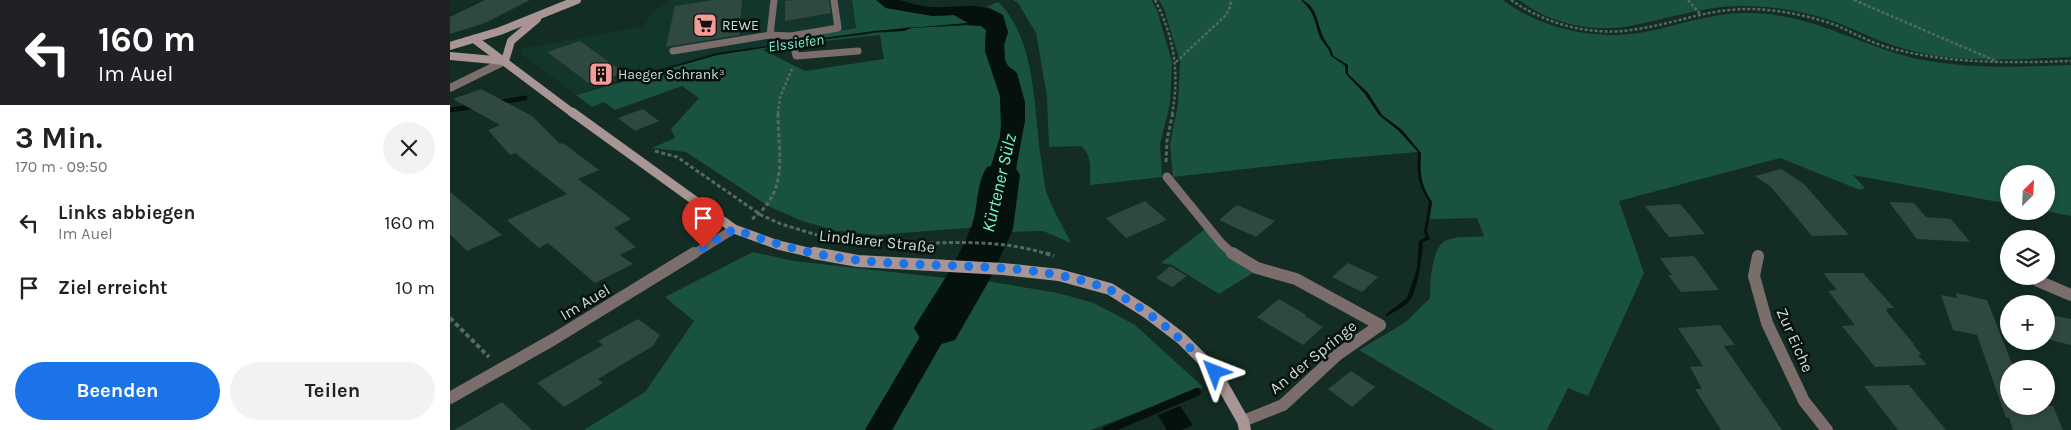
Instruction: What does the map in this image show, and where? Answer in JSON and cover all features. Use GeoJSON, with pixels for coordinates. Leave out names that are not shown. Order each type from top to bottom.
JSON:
{"type":"FeatureCollection","features":[{"type":"Feature","properties":{"kind":"main road"},"geometry":{"type":"LineString","coordinates":[[450,46],[474,39],[576,0]]}},
{"type":"Feature","properties":{"kind":"main road"},"geometry":{"type":"LineString","coordinates":[[450,56],[505,60],[511,42],[542,14]]}},
{"type":"Feature","properties":{"kind":"main road","name":"Lindlarer Straße"},"geometry":{"type":"LineString","coordinates":[[474,39],[734,229],[778,245],[816,254],[858,260],[1003,269],[1059,275],[1110,289],[1148,313],[1182,339],[1215,372],[1244,426]]}},
{"type":"Feature","properties":{"kind":"street"},"geometry":{"type":"LineString","coordinates":[[450,88],[505,60]]}},
{"type":"Feature","properties":{"kind":"street","name":"An der Springe"},"geometry":{"type":"LineString","coordinates":[[1167,177],[1221,243],[1235,256],[1257,268],[1296,278],[1380,325],[1337,355],[1283,405],[1244,426]]}},
{"type":"Feature","properties":{"kind":"street","name":"Im Auel"},"geometry":{"type":"LineString","coordinates":[[450,398],[502,370],[734,229]]}},
{"type":"Feature","properties":{"kind":"street","name":"Zur Eiche"},"geometry":{"type":"LineString","coordinates":[[1758,256],[1754,276],[1767,323],[1804,401],[1827,430]]}},
{"type":"Feature","properties":{"kind":"street"},"geometry":{"type":"LineString","coordinates":[[2047,285],[2071,295]]}},
{"type":"Feature","properties":{"kind":"lane"},"geometry":{"type":"LineString","coordinates":[[770,35],[774,0]]}},
{"type":"Feature","properties":{"kind":"lane"},"geometry":{"type":"LineString","coordinates":[[674,51],[770,35],[792,40],[838,28],[834,0]]}},
{"type":"Feature","properties":{"kind":"lane"},"geometry":{"type":"LineString","coordinates":[[792,40],[796,56],[858,51]]}},
{"type":"Feature","properties":{"kind":"path"},"geometry":{"type":"LineString","coordinates":[[1154,0],[1160,9],[1176,62],[1174,104],[1165,144],[1167,177]]}},
{"type":"Feature","properties":{"kind":"path"},"geometry":{"type":"LineString","coordinates":[[1176,62],[1226,15],[1230,0]]}},
{"type":"Feature","properties":{"kind":"path"},"geometry":{"type":"LineString","coordinates":[[1511,0],[1523,9],[1543,19],[1572,27],[1634,30],[1700,14],[1741,9],[1788,13],[1831,24],[1868,41],[1906,53],[1955,61],[2001,63],[2071,61]]}},
{"type":"Feature","properties":{"kind":"path"},"geometry":{"type":"LineString","coordinates":[[1688,0],[1700,14]]}},
{"type":"Feature","properties":{"kind":"path"},"geometry":{"type":"LineString","coordinates":[[1854,0],[2001,63]]}},
{"type":"Feature","properties":{"kind":"path"},"geometry":{"type":"LineString","coordinates":[[761,215],[777,192],[779,176],[778,108],[782,87],[790,73],[796,56]]}},
{"type":"Feature","properties":{"kind":"path"},"geometry":{"type":"LineString","coordinates":[[632,156],[648,150],[677,157],[761,215],[781,224],[821,236]]}},
{"type":"Feature","properties":{"kind":"path"},"geometry":{"type":"LineString","coordinates":[[887,244],[962,243],[1011,246]]}},
{"type":"Feature","properties":{"kind":"path"},"geometry":{"type":"LineString","coordinates":[[450,318],[502,370]]}},
{"type":"Feature","properties":{"kind":"shaded area"},"geometry":{"type":"Polygon","coordinates":[[[671,0],[852,0],[856,28],[803,37],[799,41],[713,53],[602,85],[576,95],[521,54],[520,49],[644,26],[652,12],[671,0]]]}},
{"type":"Feature","properties":{"kind":"shaded area"},"geometry":{"type":"Polygon","coordinates":[[[852,0],[876,0],[886,8],[933,16],[954,15],[969,23],[925,28],[911,27],[799,41],[798,39],[803,37],[856,28],[852,0]]]}},
{"type":"Feature","properties":{"kind":"shaded area"},"geometry":{"type":"Polygon","coordinates":[[[1013,0],[1151,0],[1157,10],[1172,62],[1170,104],[1160,144],[1162,177],[1090,185],[1089,159],[1081,146],[1049,147],[1047,96],[1036,33],[1018,3],[1013,0]]]}},
{"type":"Feature","properties":{"kind":"shaded area"},"geometry":{"type":"Polygon","coordinates":[[[1159,0],[1301,0],[1312,14],[1321,39],[1331,56],[1345,66],[1346,74],[1365,94],[1379,115],[1399,131],[1418,152],[1173,177],[1170,144],[1178,104],[1180,62],[1164,9],[1159,0]]]}},
{"type":"Feature","properties":{"kind":"shaded area"},"geometry":{"type":"Polygon","coordinates":[[[1303,0],[1503,0],[1517,10],[1550,25],[1568,30],[1604,35],[1639,33],[1719,15],[1767,14],[1807,22],[1882,49],[1922,60],[1986,66],[2071,65],[2071,216],[2055,213],[2055,165],[2000,165],[2000,202],[1853,175],[1865,188],[1860,190],[1780,158],[1619,201],[1644,273],[1588,396],[1568,388],[1547,430],[1494,430],[1359,350],[1406,322],[1430,298],[1432,267],[1440,245],[1449,239],[1484,236],[1477,218],[1430,219],[1432,202],[1424,190],[1420,173],[1421,153],[1402,130],[1382,115],[1368,93],[1348,74],[1348,65],[1333,56],[1308,5],[1303,0]]]}},
{"type":"Feature","properties":{"kind":"shaded area"},"geometry":{"type":"Polygon","coordinates":[[[1519,0],[2071,0],[2071,57],[1966,59],[1925,54],[1888,44],[1826,19],[1789,10],[1763,7],[1724,7],[1630,26],[1616,28],[1586,27],[1543,15],[1519,0]]]}},
{"type":"Feature","properties":{"kind":"shaded area"},"geometry":{"type":"Polygon","coordinates":[[[998,2],[1011,18],[1027,57],[1032,79],[1046,191],[1071,243],[1043,231],[1004,232],[1020,146],[1025,103],[1017,73],[1008,66],[1005,60],[1004,45],[1008,32],[991,8],[986,7],[998,2]]]}},
{"type":"Feature","properties":{"kind":"shaded area"},"geometry":{"type":"Polygon","coordinates":[[[981,26],[986,30],[985,51],[1000,96],[1000,137],[985,186],[980,227],[876,235],[838,231],[802,221],[768,206],[686,152],[652,148],[675,138],[671,129],[699,98],[682,86],[615,110],[604,102],[592,107],[576,95],[717,55],[772,46],[763,50],[805,71],[884,59],[880,35],[800,42],[894,32],[911,28],[981,26]]]}},
{"type":"Feature","properties":{"kind":"shaded area"},"geometry":{"type":"Polygon","coordinates":[[[1205,229],[1256,271],[1219,294],[1172,265],[1161,263],[1205,229]]]}},
{"type":"Feature","properties":{"kind":"shaded area"},"geometry":{"type":"Polygon","coordinates":[[[753,252],[794,261],[954,279],[865,430],[584,430],[645,392],[694,321],[665,297],[753,252]]]}},
{"type":"Feature","properties":{"kind":"shaded area"},"geometry":{"type":"Polygon","coordinates":[[[981,280],[1058,293],[1094,303],[1135,325],[1203,387],[1091,430],[892,430],[971,292],[981,280]]]}},
{"type":"Feature","properties":{"kind":"water"},"geometry":{"type":"Polygon","coordinates":[[[876,0],[900,0],[930,7],[976,6],[994,10],[1003,15],[1008,32],[1004,45],[1005,60],[1008,66],[1017,73],[1025,103],[1025,121],[1004,232],[980,227],[985,186],[1000,137],[1001,124],[1000,96],[985,51],[986,30],[981,26],[911,28],[904,31],[875,32],[717,55],[602,87],[718,53],[874,31],[968,23],[954,15],[933,16],[886,8],[876,0]]]}},
{"type":"Feature","properties":{"kind":"water"},"geometry":{"type":"Polygon","coordinates":[[[1301,0],[1311,6],[1314,11],[1322,34],[1333,56],[1348,65],[1348,74],[1368,93],[1382,115],[1402,130],[1421,153],[1422,178],[1432,202],[1427,232],[1430,239],[1423,242],[1419,272],[1413,295],[1405,305],[1387,316],[1385,315],[1407,298],[1417,268],[1419,241],[1426,237],[1424,232],[1429,202],[1419,178],[1418,152],[1399,131],[1379,115],[1365,94],[1346,74],[1345,65],[1331,56],[1321,39],[1312,14],[1301,0]]]}},
{"type":"Feature","properties":{"kind":"water"},"geometry":{"type":"Polygon","coordinates":[[[954,279],[981,280],[971,292],[892,430],[865,430],[954,279]]]}},
{"type":"Feature","properties":{"kind":"water"},"geometry":{"type":"Polygon","coordinates":[[[1180,406],[1193,425],[1182,430],[1167,430],[1158,415],[1180,406]]]}},
{"type":"Feature","properties":{"kind":"building"},"geometry":{"type":"Polygon","coordinates":[[[485,0],[530,0],[485,23],[450,34],[450,17],[485,0]]]}},
{"type":"Feature","properties":{"kind":"building","name":"REWE"},"geometry":{"type":"Polygon","coordinates":[[[714,0],[742,0],[739,35],[666,47],[675,6],[714,0]]]}},
{"type":"Feature","properties":{"kind":"building","name":"REWE"},"geometry":{"type":"Polygon","coordinates":[[[829,0],[831,13],[785,21],[785,1],[829,0]]]}},
{"type":"Feature","properties":{"kind":"building"},"geometry":{"type":"Polygon","coordinates":[[[580,41],[625,73],[590,84],[547,52],[580,41]]]}},
{"type":"Feature","properties":{"kind":"building"},"geometry":{"type":"Polygon","coordinates":[[[481,89],[532,116],[560,144],[563,143],[599,170],[578,179],[631,219],[614,228],[636,247],[620,255],[633,264],[595,283],[548,243],[539,248],[507,220],[567,194],[515,153],[510,155],[488,130],[500,125],[453,99],[481,89]]]}},
{"type":"Feature","properties":{"kind":"building"},"geometry":{"type":"Polygon","coordinates":[[[643,109],[659,121],[635,131],[618,118],[643,109]]]}},
{"type":"Feature","properties":{"kind":"building"},"geometry":{"type":"Polygon","coordinates":[[[1781,169],[1803,183],[1849,235],[1812,236],[1771,187],[1755,176],[1781,169]]]}},
{"type":"Feature","properties":{"kind":"building"},"geometry":{"type":"Polygon","coordinates":[[[450,192],[502,235],[467,251],[450,234],[450,192]]]}},
{"type":"Feature","properties":{"kind":"building"},"geometry":{"type":"Polygon","coordinates":[[[1145,201],[1167,220],[1126,238],[1106,218],[1145,201]]]}},
{"type":"Feature","properties":{"kind":"building"},"geometry":{"type":"Polygon","coordinates":[[[1889,202],[1914,203],[1926,217],[1951,219],[1970,242],[1917,239],[1889,202]]]}},
{"type":"Feature","properties":{"kind":"building"},"geometry":{"type":"Polygon","coordinates":[[[1680,204],[1705,234],[1669,237],[1645,206],[1680,204]]]}},
{"type":"Feature","properties":{"kind":"building"},"geometry":{"type":"Polygon","coordinates":[[[1237,205],[1275,221],[1256,237],[1219,220],[1237,205]]]}},
{"type":"Feature","properties":{"kind":"building"},"geometry":{"type":"Polygon","coordinates":[[[1694,256],[1719,290],[1681,292],[1668,275],[1672,275],[1660,258],[1694,256]]]}},
{"type":"Feature","properties":{"kind":"building"},"geometry":{"type":"Polygon","coordinates":[[[1348,263],[1378,277],[1362,292],[1332,277],[1348,263]]]}},
{"type":"Feature","properties":{"kind":"building"},"geometry":{"type":"Polygon","coordinates":[[[1170,266],[1187,276],[1172,287],[1156,278],[1170,266]]]}},
{"type":"Feature","properties":{"kind":"building"},"geometry":{"type":"Polygon","coordinates":[[[1823,273],[1863,273],[1894,308],[1886,308],[1888,311],[1886,311],[1914,344],[1921,354],[1918,355],[1927,365],[1875,367],[1842,326],[1855,325],[1828,291],[1837,290],[1823,273]]]}},
{"type":"Feature","properties":{"kind":"building"},"geometry":{"type":"Polygon","coordinates":[[[1956,293],[1987,300],[2000,333],[2000,350],[2007,350],[2010,360],[2000,360],[2000,401],[1977,335],[1953,330],[1941,295],[1957,298],[1956,293]]]}},
{"type":"Feature","properties":{"kind":"building"},"geometry":{"type":"Polygon","coordinates":[[[1279,299],[1323,327],[1303,345],[1257,317],[1279,299]]]}},
{"type":"Feature","properties":{"kind":"building"},"geometry":{"type":"Polygon","coordinates":[[[2055,316],[2071,319],[2071,345],[2055,341],[2055,316]]]}},
{"type":"Feature","properties":{"kind":"building"},"geometry":{"type":"Polygon","coordinates":[[[638,319],[660,335],[653,346],[598,379],[603,383],[564,407],[537,383],[603,345],[598,341],[638,319]]]}},
{"type":"Feature","properties":{"kind":"building"},"geometry":{"type":"Polygon","coordinates":[[[1720,325],[1735,345],[1724,346],[1782,430],[1721,430],[1695,389],[1702,389],[1690,367],[1703,366],[1678,328],[1720,325]]]}},
{"type":"Feature","properties":{"kind":"building"},"geometry":{"type":"Polygon","coordinates":[[[1351,371],[1375,387],[1352,407],[1328,389],[1351,371]]]}},
{"type":"Feature","properties":{"kind":"building"},"geometry":{"type":"Polygon","coordinates":[[[1909,385],[1946,430],[1898,430],[1864,386],[1909,385]]]}},
{"type":"Feature","properties":{"kind":"building"},"geometry":{"type":"Polygon","coordinates":[[[502,402],[532,430],[454,430],[502,402]]]}},
{"type":"Feature","properties":{"kind":"building"},"geometry":{"type":"Polygon","coordinates":[[[2055,411],[2063,430],[2013,430],[2009,417],[2006,418],[2005,415],[2055,415],[2055,411]]]}},
{"type":"Feature","properties":{"kind":"waterway","name":"Elssiefen"},"geometry":{"type":"LineString","coordinates":[[495,103],[525,98]]}},
{"type":"Feature","properties":{"kind":"waterway","name":"Elssiefen"},"geometry":{"type":"LineString","coordinates":[[450,110],[477,106]]}},
{"type":"Feature","properties":{"kind":"waterway","name":"Kürtener Sülz"},"geometry":{"type":"LineString","coordinates":[[938,328],[967,279],[992,229],[1001,175]]}},
{"type":"Feature","properties":{"kind":"waterway"},"geometry":{"type":"LineString","coordinates":[[1107,430],[1197,392]]}},
{"type":"Feature","properties":{"kind":"place","name":"REWE"},"geometry":{"type":"Point","coordinates":[705,25]}},
{"type":"Feature","properties":{"kind":"place","name":"Haeger Schrank³"},"geometry":{"type":"Point","coordinates":[601,74]}},
{"type":"Feature","properties":{"kind":"route"},"geometry":{"type":"LineString","coordinates":[[703,248],[734,229],[778,245],[816,254],[858,260],[1003,269],[1059,275],[1110,289],[1148,313],[1182,339],[1215,372]]}}]}
